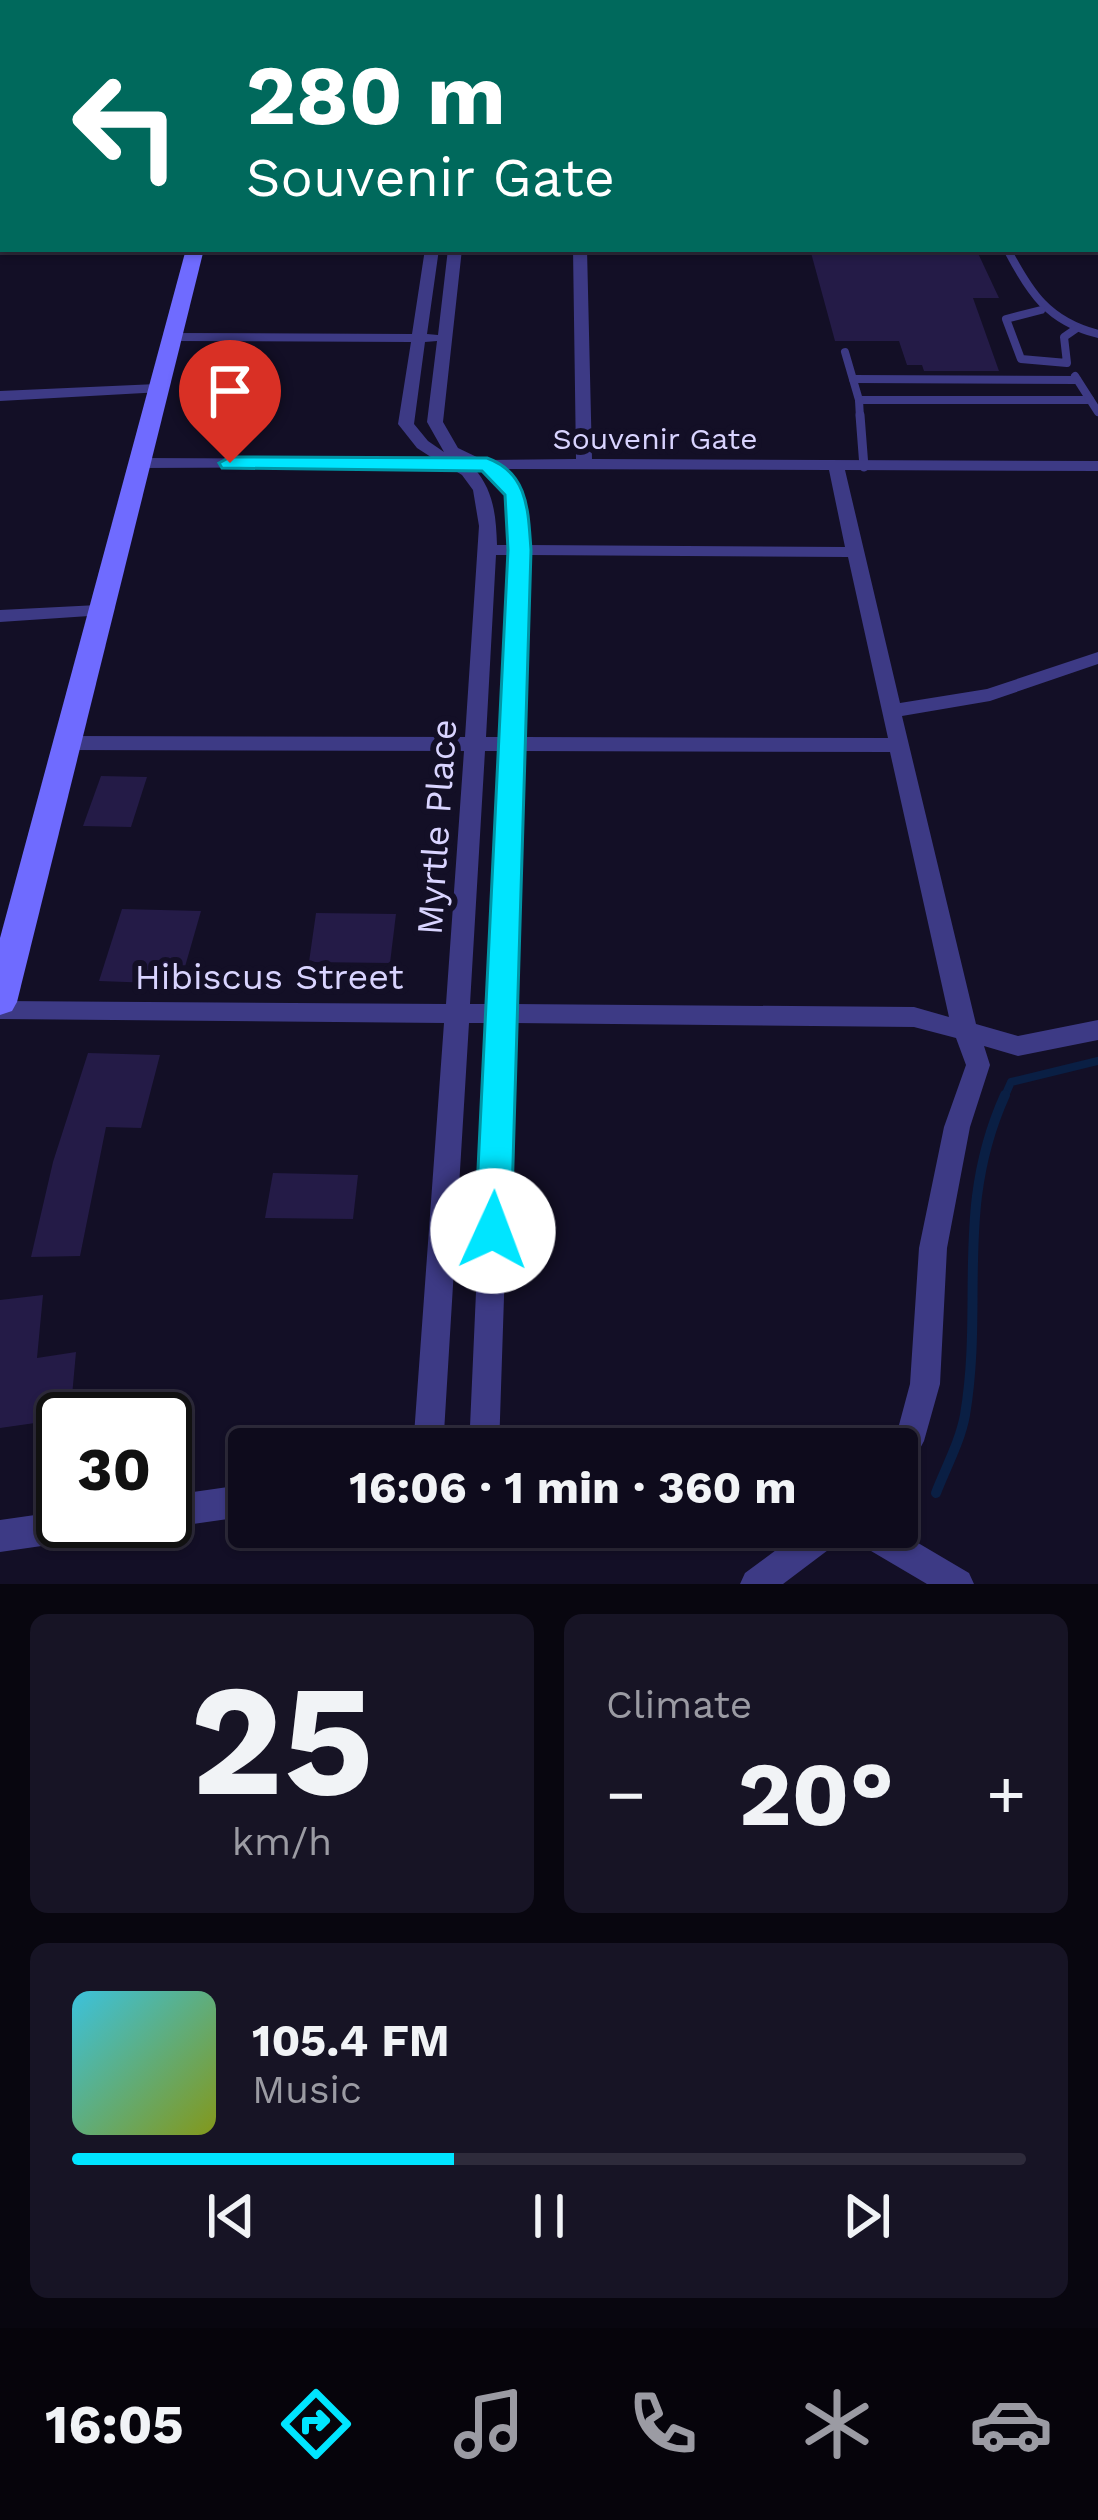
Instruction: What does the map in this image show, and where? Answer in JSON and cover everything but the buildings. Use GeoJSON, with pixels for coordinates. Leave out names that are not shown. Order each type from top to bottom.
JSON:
{"type":"FeatureCollection","features":[{"type":"Feature","properties":{"kind":"street"},"geometry":{"type":"LineString","coordinates":[[0,1006],[11,916],[69,743],[98,611],[194,252]]}},
{"type":"Feature","properties":{"kind":"street","name":"Myrtle Place"},"geometry":{"type":"LineString","coordinates":[[429,1428],[488,550],[484,495],[473,477],[457,464],[426,451],[406,424],[432,252]]}},
{"type":"Feature","properties":{"kind":"street","name":"Myrtle Place"},"geometry":{"type":"LineString","coordinates":[[455,252],[436,422],[452,451],[487,464],[504,477],[515,495],[520,550],[485,1428]]}},
{"type":"Feature","properties":{"kind":"street"},"geometry":{"type":"LineString","coordinates":[[580,252],[584,466]]}},
{"type":"Feature","properties":{"kind":"street"},"geometry":{"type":"LineString","coordinates":[[171,337],[446,338]]}},
{"type":"Feature","properties":{"kind":"street"},"geometry":{"type":"LineString","coordinates":[[0,396],[157,388]]}},
{"type":"Feature","properties":{"kind":"street","name":"Souvenir Gate"},"geometry":{"type":"LineString","coordinates":[[139,463],[1098,466]]}},
{"type":"Feature","properties":{"kind":"street"},"geometry":{"type":"LineString","coordinates":[[836,467],[852,552],[978,1065],[957,1126],[933,1248],[925,1384],[914,1428]]}},
{"type":"Feature","properties":{"kind":"street"},"geometry":{"type":"LineString","coordinates":[[488,550],[852,552]]}},
{"type":"Feature","properties":{"kind":"street"},"geometry":{"type":"LineString","coordinates":[[0,616],[98,611]]}},
{"type":"Feature","properties":{"kind":"street"},"geometry":{"type":"LineString","coordinates":[[892,711],[990,695],[1098,658]]}},
{"type":"Feature","properties":{"kind":"street"},"geometry":{"type":"LineString","coordinates":[[69,743],[900,745]]}},
{"type":"Feature","properties":{"kind":"street","name":"Hibiscus Street"},"geometry":{"type":"LineString","coordinates":[[0,1006],[914,1017],[1018,1046],[1098,1030]]}},
{"type":"Feature","properties":{"kind":"street"},"geometry":{"type":"LineString","coordinates":[[192,1508],[228,1503]]}},
{"type":"Feature","properties":{"kind":"street"},"geometry":{"type":"LineString","coordinates":[[0,1536],[36,1531]]}},
{"type":"Feature","properties":{"kind":"street"},"geometry":{"type":"LineString","coordinates":[[755,1584],[804,1548]]}},
{"type":"Feature","properties":{"kind":"street"},"geometry":{"type":"LineString","coordinates":[[896,1548],[958,1584]]}},
{"type":"Feature","properties":{"kind":"lane"},"geometry":{"type":"LineString","coordinates":[[1009,252],[1041,310],[1098,334]]}},
{"type":"Feature","properties":{"kind":"lane"},"geometry":{"type":"LineString","coordinates":[[1041,310],[1006,319],[1021,359],[1067,363]]}},
{"type":"Feature","properties":{"kind":"lane"},"geometry":{"type":"LineString","coordinates":[[1077,328],[1064,337],[1067,363],[1098,412]]}},
{"type":"Feature","properties":{"kind":"lane"},"geometry":{"type":"LineString","coordinates":[[845,352],[859,400],[864,467]]}},
{"type":"Feature","properties":{"kind":"lane"},"geometry":{"type":"LineString","coordinates":[[853,380],[1078,380]]}},
{"type":"Feature","properties":{"kind":"lane"},"geometry":{"type":"LineString","coordinates":[[859,400],[1090,400]]}},
{"type":"Feature","properties":{"kind":"waterway"},"geometry":{"type":"LineString","coordinates":[[1004,1098],[1011,1082],[1098,1061]]}},
{"type":"Feature","properties":{"kind":"waterway"},"geometry":{"type":"LineString","coordinates":[[936,1493],[965,1415],[975,1216],[989,1137],[1005,1095]]}},
{"type":"Feature","properties":{"kind":"route"},"geometry":{"type":"LineString","coordinates":[[230,463],[487,464],[504,477],[515,495],[520,550],[493,1231]]}}]}
